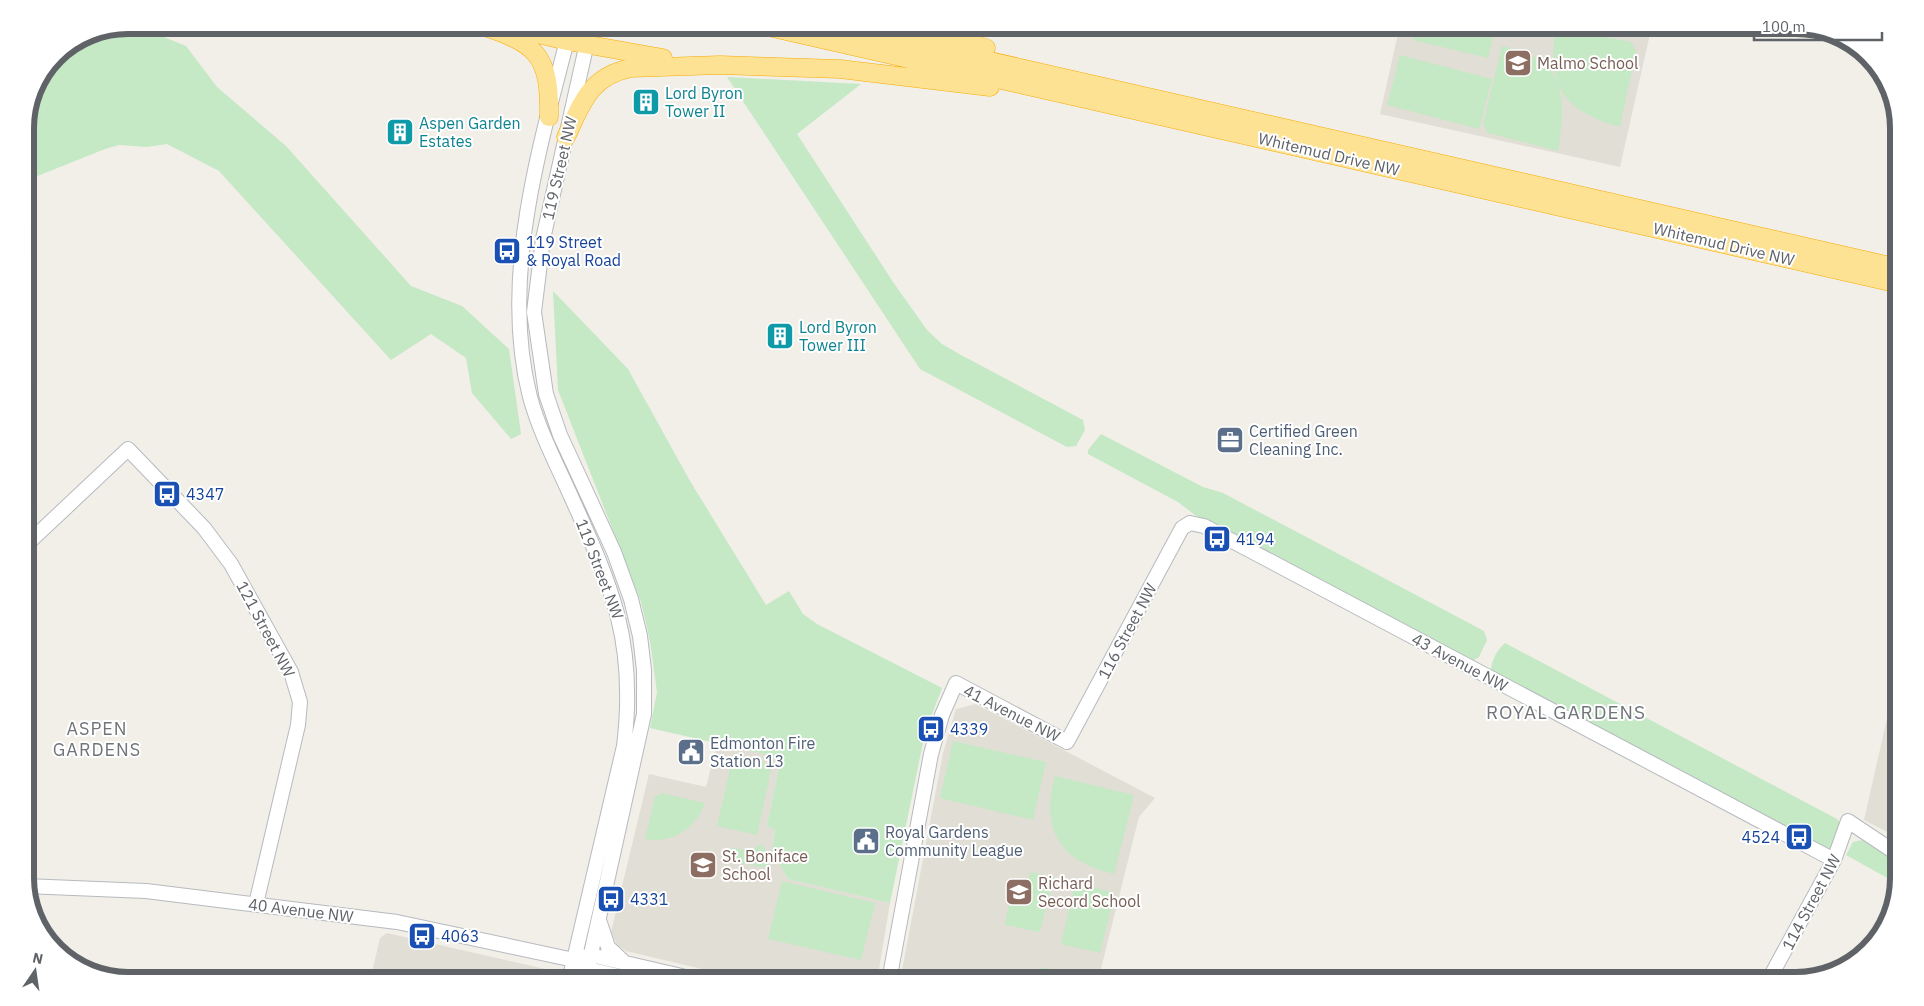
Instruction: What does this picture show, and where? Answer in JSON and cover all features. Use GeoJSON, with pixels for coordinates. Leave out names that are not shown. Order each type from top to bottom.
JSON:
{"type":"FeatureCollection","features":[{"type":"Feature","properties":{"kind":"highway"},"geometry":{"type":"LineString","coordinates":[[507,34],[513,36],[536,55],[544,68],[550,86],[548,116]]}},
{"type":"Feature","properties":{"kind":"highway"},"geometry":{"type":"LineString","coordinates":[[571,34],[586,44],[671,60],[720,65]]}},
{"type":"Feature","properties":{"kind":"highway","name":"Whitemud Drive NW"},"geometry":{"type":"LineString","coordinates":[[805,34],[1085,90],[1890,266]]}},
{"type":"Feature","properties":{"kind":"highway","name":"Whitemud Drive NW"},"geometry":{"type":"LineString","coordinates":[[867,34],[1085,90],[1890,282]]}},
{"type":"Feature","properties":{"kind":"highway"},"geometry":{"type":"LineString","coordinates":[[937,34],[1018,58],[1085,90]]}},
{"type":"Feature","properties":{"kind":"highway"},"geometry":{"type":"LineString","coordinates":[[566,137],[578,112],[598,82],[618,70],[644,66],[720,65],[840,69],[1085,90]]}},
{"type":"Feature","properties":{"kind":"street","name":"119 Street NW"},"geometry":{"type":"LineString","coordinates":[[569,34],[548,116],[523,233],[520,271],[522,358],[531,398],[544,439],[599,558],[617,605],[628,670],[624,746],[571,972]]}},
{"type":"Feature","properties":{"kind":"street","name":"119 Street NW"},"geometry":{"type":"LineString","coordinates":[[587,972],[644,714],[642,653],[631,599],[614,552],[560,435],[546,394],[534,312],[543,239],[589,34]]}},
{"type":"Feature","properties":{"kind":"street"},"geometry":{"type":"LineString","coordinates":[[520,310],[534,312]]}},
{"type":"Feature","properties":{"kind":"street","name":"121 Street NW"},"geometry":{"type":"LineString","coordinates":[[34,538],[128,449],[204,528],[230,564],[296,686],[300,702],[298,725],[256,904]]}},
{"type":"Feature","properties":{"kind":"street","name":"116 Street NW"},"geometry":{"type":"LineString","coordinates":[[1067,742],[1182,528],[1190,523]]}},
{"type":"Feature","properties":{"kind":"street","name":"43 Avenue NW"},"geometry":{"type":"LineString","coordinates":[[1190,523],[1204,526],[1834,860]]}},
{"type":"Feature","properties":{"kind":"street","name":"41 Avenue NW"},"geometry":{"type":"LineString","coordinates":[[890,972],[931,754],[942,715],[956,684],[1067,742]]}},
{"type":"Feature","properties":{"kind":"street","name":"114 Street NW"},"geometry":{"type":"LineString","coordinates":[[1773,972],[1834,860],[1848,821],[1890,849]]}},
{"type":"Feature","properties":{"kind":"street","name":"40 Avenue NW"},"geometry":{"type":"LineString","coordinates":[[34,886],[146,891],[397,922],[574,960],[584,972]]}},
{"type":"Feature","properties":{"kind":"street"},"geometry":{"type":"LineString","coordinates":[[599,922],[608,946],[626,963]]}},
{"type":"Feature","properties":{"kind":"street"},"geometry":{"type":"LineString","coordinates":[[574,960],[591,954],[664,972]]}},
{"type":"Feature","properties":{"kind":"shaded area","name":"Malmo School"},"geometry":{"type":"Polygon","coordinates":[[[1398,34],[1650,34],[1620,167],[1380,114],[1398,34]]]}},
{"type":"Feature","properties":{"kind":"shaded area","name":"Richard Secord School"},"geometry":{"type":"Polygon","coordinates":[[[976,704],[1155,798],[1139,817],[1100,972],[902,972],[943,753],[956,709],[976,704]]]}},
{"type":"Feature","properties":{"kind":"shaded area"},"geometry":{"type":"Polygon","coordinates":[[[1890,705],[1890,833],[1864,820],[1890,705]]]}},
{"type":"Feature","properties":{"kind":"shaded area","name":"St. Boniface School"},"geometry":{"type":"Polygon","coordinates":[[[717,743],[781,758],[767,826],[775,829],[772,851],[788,879],[890,903],[878,972],[715,972],[626,951],[617,945],[611,932],[649,774],[706,787],[717,743]]]}},
{"type":"Feature","properties":{"kind":"shaded area"},"geometry":{"type":"Polygon","coordinates":[[[387,933],[554,971],[372,972],[380,938],[387,933]]]}},
{"type":"Feature","properties":{"kind":"green space"},"geometry":{"type":"Polygon","coordinates":[[[128,34],[156,34],[186,46],[217,87],[286,146],[411,286],[462,306],[509,349],[521,434],[511,439],[472,393],[466,358],[431,334],[391,360],[219,171],[167,144],[147,147],[119,145],[34,177],[34,121],[37,103],[43,86],[53,70],[61,61],[81,46],[103,37],[128,34]]]}},
{"type":"Feature","properties":{"kind":"green space"},"geometry":{"type":"Polygon","coordinates":[[[1414,34],[1494,34],[1488,58],[1413,40],[1414,34]]]}},
{"type":"Feature","properties":{"kind":"green space"},"geometry":{"type":"Polygon","coordinates":[[[1555,34],[1591,34],[1631,42],[1636,51],[1620,127],[1585,113],[1572,104],[1563,93],[1557,81],[1554,66],[1555,34]]]}},
{"type":"Feature","properties":{"kind":"green space"},"geometry":{"type":"Polygon","coordinates":[[[1502,46],[1535,57],[1550,69],[1555,78],[1559,88],[1562,109],[1558,151],[1488,133],[1483,124],[1502,46]]]}},
{"type":"Feature","properties":{"kind":"green space"},"geometry":{"type":"Polygon","coordinates":[[[1400,55],[1492,79],[1479,129],[1387,105],[1400,55]]]}},
{"type":"Feature","properties":{"kind":"green space"},"geometry":{"type":"Polygon","coordinates":[[[727,77],[861,84],[797,134],[893,282],[927,330],[942,344],[961,355],[1083,420],[1085,430],[1076,446],[1067,447],[920,369],[727,77]]]}},
{"type":"Feature","properties":{"kind":"green space"},"geometry":{"type":"Polygon","coordinates":[[[553,291],[628,369],[690,481],[766,605],[789,591],[803,614],[817,624],[942,688],[925,733],[890,903],[788,879],[772,851],[775,830],[767,826],[781,758],[650,728],[657,692],[650,641],[641,602],[558,390],[553,291]]]}},
{"type":"Feature","properties":{"kind":"green space"},"geometry":{"type":"Polygon","coordinates":[[[1101,434],[1203,487],[1223,493],[1484,631],[1487,640],[1479,657],[1473,661],[1195,515],[1178,502],[1088,454],[1088,450],[1101,434]]]}},
{"type":"Feature","properties":{"kind":"green space"},"geometry":{"type":"Polygon","coordinates":[[[1505,643],[1837,819],[1841,825],[1833,847],[1828,849],[1491,671],[1495,655],[1505,643]]]}},
{"type":"Feature","properties":{"kind":"green space"},"geometry":{"type":"Polygon","coordinates":[[[953,741],[1046,762],[1033,820],[940,798],[953,741]]]}},
{"type":"Feature","properties":{"kind":"green space"},"geometry":{"type":"Polygon","coordinates":[[[733,756],[772,765],[757,835],[717,826],[733,756]]]}},
{"type":"Feature","properties":{"kind":"green space"},"geometry":{"type":"Polygon","coordinates":[[[1055,776],[1134,795],[1114,874],[1095,869],[1080,861],[1068,852],[1059,841],[1053,828],[1050,812],[1055,776]]]}},
{"type":"Feature","properties":{"kind":"green space"},"geometry":{"type":"Polygon","coordinates":[[[662,793],[705,803],[695,820],[682,833],[665,839],[645,839],[655,797],[662,793]]]}},
{"type":"Feature","properties":{"kind":"green space"},"geometry":{"type":"Polygon","coordinates":[[[1862,840],[1890,855],[1890,880],[1846,855],[1853,842],[1862,840]]]}},
{"type":"Feature","properties":{"kind":"green space"},"geometry":{"type":"Polygon","coordinates":[[[762,844],[770,857],[767,868],[735,862],[730,847],[748,851],[762,844]]]}},
{"type":"Feature","properties":{"kind":"green space"},"geometry":{"type":"Polygon","coordinates":[[[1030,872],[1054,877],[1040,932],[1005,925],[1012,881],[1028,884],[1030,872]]]}},
{"type":"Feature","properties":{"kind":"green space"},"geometry":{"type":"Polygon","coordinates":[[[782,881],[875,903],[861,960],[768,939],[782,881]]]}},
{"type":"Feature","properties":{"kind":"green space"},"geometry":{"type":"Polygon","coordinates":[[[1075,883],[1115,893],[1100,953],[1061,944],[1075,883]]]}},
{"type":"Feature","properties":{"kind":"green space"},"geometry":{"type":"Polygon","coordinates":[[[1041,967],[1063,972],[1040,972],[1041,967]]]}},
{"type":"Feature","properties":{"kind":"place","name":"Malmo School"},"geometry":{"type":"Point","coordinates":[1518,63]}},
{"type":"Feature","properties":{"kind":"place","name":"Lord Byron Tower II"},"geometry":{"type":"Point","coordinates":[646,102]}},
{"type":"Feature","properties":{"kind":"place","name":"Aspen Garden Estates"},"geometry":{"type":"Point","coordinates":[400,132]}},
{"type":"Feature","properties":{"kind":"place","name":"119 Street & Royal Road"},"geometry":{"type":"Point","coordinates":[507,251]}},
{"type":"Feature","properties":{"kind":"place","name":"Lord Byron Tower III"},"geometry":{"type":"Point","coordinates":[780,336]}},
{"type":"Feature","properties":{"kind":"place","name":"Certified Green Cleaning Inc."},"geometry":{"type":"Point","coordinates":[1230,440]}},
{"type":"Feature","properties":{"kind":"place","name":"4347"},"geometry":{"type":"Point","coordinates":[167,494]}},
{"type":"Feature","properties":{"kind":"place","name":"4194"},"geometry":{"type":"Point","coordinates":[1217,539]}},
{"type":"Feature","properties":{"kind":"place","name":"4339"},"geometry":{"type":"Point","coordinates":[931,729]}},
{"type":"Feature","properties":{"kind":"place","name":"Edmonton Fire Station 13"},"geometry":{"type":"Point","coordinates":[691,752]}},
{"type":"Feature","properties":{"kind":"place","name":"4524"},"geometry":{"type":"Point","coordinates":[1799,837]}},
{"type":"Feature","properties":{"kind":"place","name":"Royal Gardens Community League"},"geometry":{"type":"Point","coordinates":[866,841]}},
{"type":"Feature","properties":{"kind":"place","name":"St. Boniface School"},"geometry":{"type":"Point","coordinates":[703,865]}},
{"type":"Feature","properties":{"kind":"place","name":"Richard Secord School"},"geometry":{"type":"Point","coordinates":[1019,892]}},
{"type":"Feature","properties":{"kind":"place","name":"4331"},"geometry":{"type":"Point","coordinates":[611,899]}},
{"type":"Feature","properties":{"kind":"place","name":"4063"},"geometry":{"type":"Point","coordinates":[422,936]}},
{"type":"Feature","properties":{"kind":"district","name":"ROYAL GARDENS"},"geometry":{"type":"Point","coordinates":[1566,712]}},
{"type":"Feature","properties":{"kind":"district","name":"ASPEN GARDENS"},"geometry":{"type":"Point","coordinates":[97,738]}}]}
